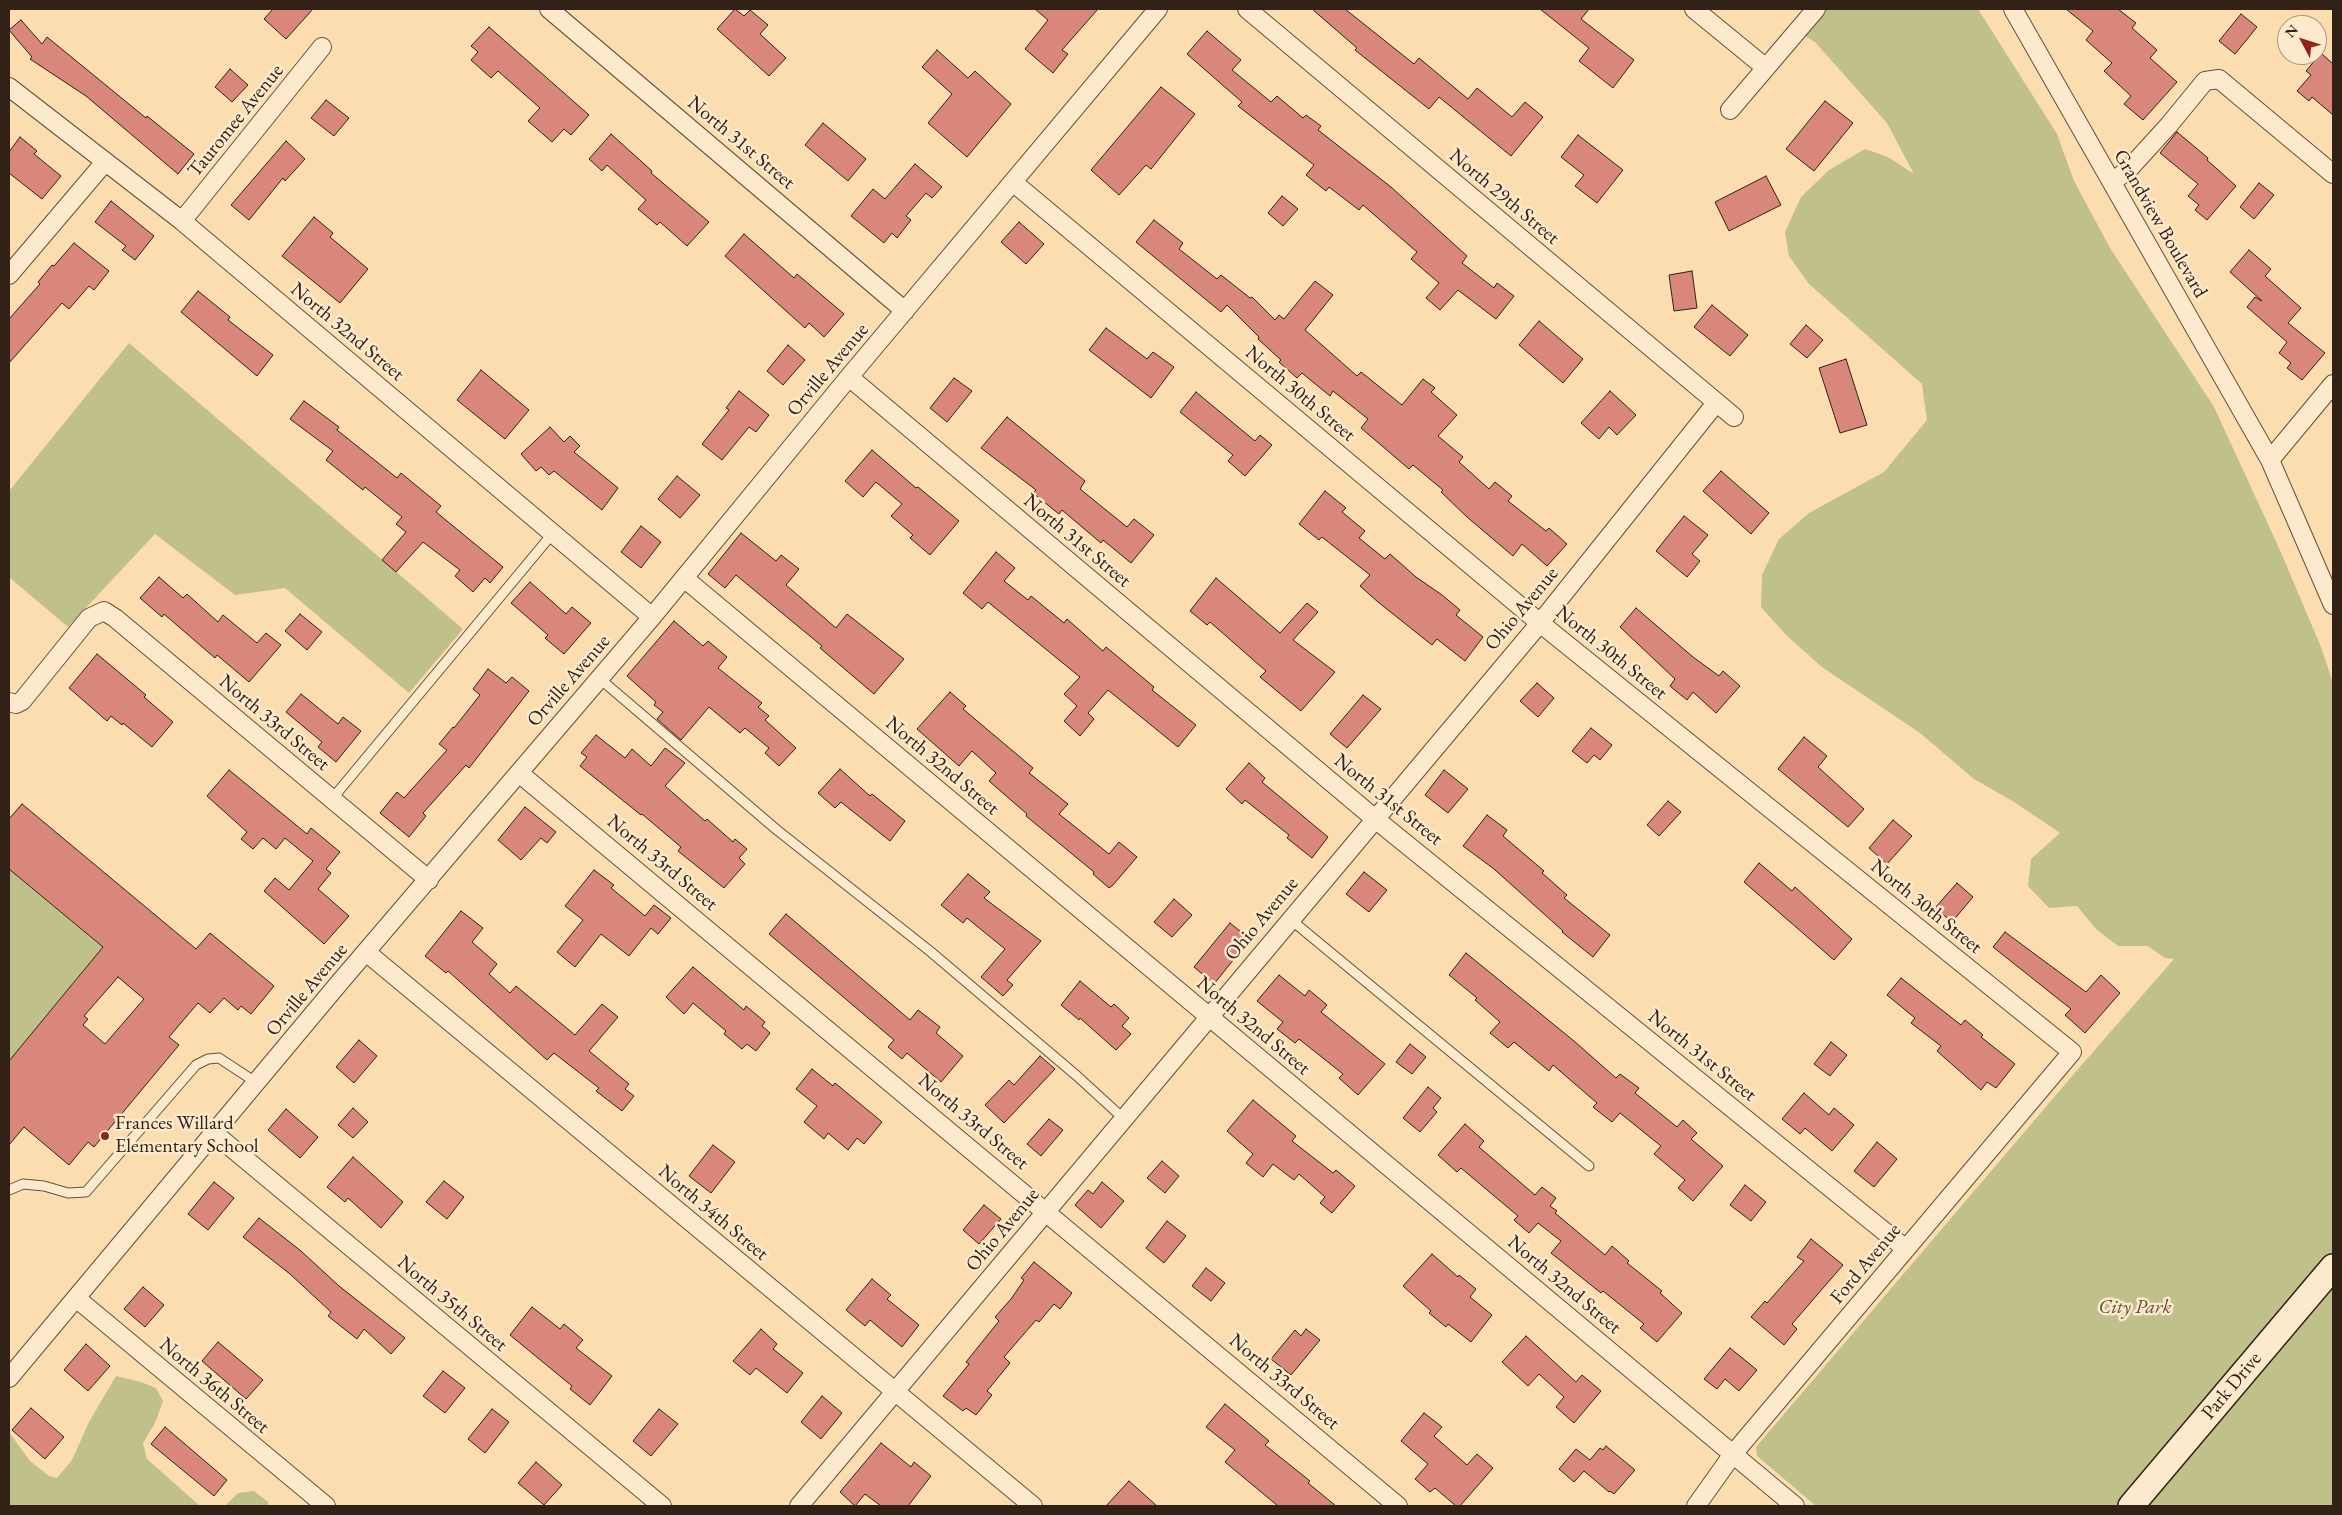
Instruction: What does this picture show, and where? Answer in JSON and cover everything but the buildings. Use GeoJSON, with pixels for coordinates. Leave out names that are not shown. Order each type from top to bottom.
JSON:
{"type":"FeatureCollection","features":[{"type":"Feature","properties":{"kind":"main road","name":"Park Drive"},"geometry":{"type":"LineString","coordinates":[[2131,1506],[2333,1267]]}},
{"type":"Feature","properties":{"kind":"street","name":"North 31st Street"},"geometry":{"type":"LineString","coordinates":[[549,9],[904,311]]}},
{"type":"Feature","properties":{"kind":"street","name":"Orville Avenue"},"geometry":{"type":"LineString","coordinates":[[9,1378],[366,952],[652,617],[849,377],[1014,183],[1158,9]]}},
{"type":"Feature","properties":{"kind":"street","name":"North 29th Street"},"geometry":{"type":"LineString","coordinates":[[1247,9],[1734,417]]}},
{"type":"Feature","properties":{"kind":"street"},"geometry":{"type":"LineString","coordinates":[[1694,9],[1766,68]]}},
{"type":"Feature","properties":{"kind":"street"},"geometry":{"type":"LineString","coordinates":[[1730,110],[1816,9]]}},
{"type":"Feature","properties":{"kind":"street","name":"Grandview Boulevard"},"geometry":{"type":"LineString","coordinates":[[2013,9],[2270,460],[2333,605]]}},
{"type":"Feature","properties":{"kind":"street","name":"Tauromee Avenue"},"geometry":{"type":"LineString","coordinates":[[182,221],[322,47]]}},
{"type":"Feature","properties":{"kind":"street"},"geometry":{"type":"LineString","coordinates":[[2112,182],[2128,170],[2169,126],[2205,81],[2219,79],[2333,174]]}},
{"type":"Feature","properties":{"kind":"street","name":"North 32nd Street"},"geometry":{"type":"LineString","coordinates":[[9,89],[182,221],[652,617]]}},
{"type":"Feature","properties":{"kind":"street"},"geometry":{"type":"LineString","coordinates":[[9,276],[105,162]]}},
{"type":"Feature","properties":{"kind":"street","name":"North 30th Street"},"geometry":{"type":"LineString","coordinates":[[1014,183],[1540,623],[2072,1052]]}},
{"type":"Feature","properties":{"kind":"street","name":"North 31st Street"},"geometry":{"type":"LineString","coordinates":[[849,377],[1374,818],[1906,1249]]}},
{"type":"Feature","properties":{"kind":"street"},"geometry":{"type":"LineString","coordinates":[[2270,460],[2333,384]]}},
{"type":"Feature","properties":{"kind":"street","name":"Ohio Avenue"},"geometry":{"type":"LineString","coordinates":[[799,1506],[1374,818],[1540,623],[1716,403]]}},
{"type":"Feature","properties":{"kind":"street","name":"North 32nd Street"},"geometry":{"type":"LineString","coordinates":[[684,578],[1795,1506]]}},
{"type":"Feature","properties":{"kind":"street","name":"North 33rd Street"},"geometry":{"type":"LineString","coordinates":[[13,703],[22,701],[89,618],[104,611],[115,618],[429,880]]}},
{"type":"Feature","properties":{"kind":"street","name":"North 33rd Street"},"geometry":{"type":"LineString","coordinates":[[519,772],[1398,1506]]}},
{"type":"Feature","properties":{"kind":"street","name":"North 34th Street"},"geometry":{"type":"LineString","coordinates":[[366,952],[1033,1506]]}},
{"type":"Feature","properties":{"kind":"street","name":"Ford Avenue"},"geometry":{"type":"LineString","coordinates":[[1696,1506],[1733,1454],[2072,1052]]}},
{"type":"Feature","properties":{"kind":"street","name":"North 35th Street"},"geometry":{"type":"LineString","coordinates":[[215,1134],[662,1506]]}},
{"type":"Feature","properties":{"kind":"street","name":"North 36th Street"},"geometry":{"type":"LineString","coordinates":[[76,1298],[326,1506]]}},
{"type":"Feature","properties":{"kind":"lane"},"geometry":{"type":"LineString","coordinates":[[332,799],[554,533]]}},
{"type":"Feature","properties":{"kind":"lane"},"geometry":{"type":"LineString","coordinates":[[599,678],[784,836],[931,952],[1025,1034],[1077,1076],[1124,1119]]}},
{"type":"Feature","properties":{"kind":"lane"},"geometry":{"type":"LineString","coordinates":[[1290,919],[1589,1166]]}},
{"type":"Feature","properties":{"kind":"lane"},"geometry":{"type":"LineString","coordinates":[[9,1190],[23,1184],[44,1186],[68,1193],[86,1192],[196,1065],[208,1059],[219,1058],[257,1083]]}},
{"type":"Feature","properties":{"kind":"green space","name":"City Park"},"geometry":{"type":"Polygon","coordinates":[[[1804,9],[1978,9],[2057,134],[2074,181],[2110,248],[2214,407],[2279,548],[2321,647],[2333,683],[2333,1506],[1816,1506],[1757,1456],[1756,1447],[2174,959],[2165,958],[2148,946],[2118,946],[2096,929],[2077,906],[2049,908],[2028,886],[2031,859],[2060,833],[2014,802],[1974,779],[1920,733],[1822,667],[1787,636],[1761,607],[1762,575],[1779,539],[1809,513],[1884,472],[1927,420],[1922,384],[1809,284],[1789,256],[1785,232],[1801,197],[1829,170],[1865,149],[1888,157],[1914,174],[1887,123],[1815,42],[1790,26],[1804,9]]]}},
{"type":"Feature","properties":{"kind":"green space"},"geometry":{"type":"Polygon","coordinates":[[[129,343],[463,629],[409,693],[285,588],[235,595],[155,534],[68,627],[9,577],[9,491],[129,343]]]}},
{"type":"Feature","properties":{"kind":"green space"},"geometry":{"type":"Polygon","coordinates":[[[9,869],[103,947],[9,1061],[9,869]]]}},
{"type":"Feature","properties":{"kind":"green space"},"geometry":{"type":"Polygon","coordinates":[[[116,1376],[156,1388],[163,1401],[155,1423],[143,1443],[147,1459],[200,1506],[9,1506],[9,1432],[30,1461],[49,1476],[57,1478],[72,1460],[89,1422],[116,1376]]]}},
{"type":"Feature","properties":{"kind":"green space"},"geometry":{"type":"Polygon","coordinates":[[[254,1491],[268,1502],[269,1506],[225,1506],[238,1493],[254,1491]]]}},
{"type":"Feature","properties":{"kind":"place","name":"Frances Willard Elementary School"},"geometry":{"type":"Point","coordinates":[105,1136]}}]}
